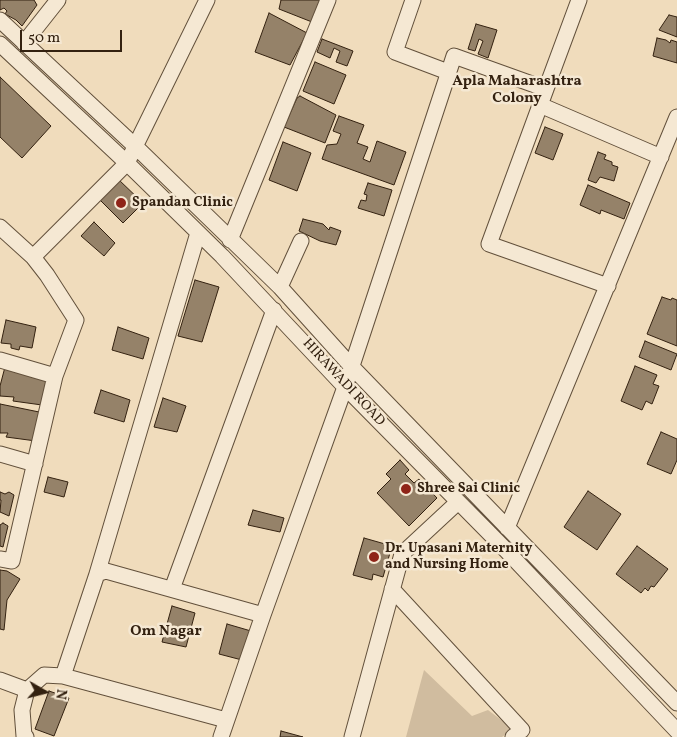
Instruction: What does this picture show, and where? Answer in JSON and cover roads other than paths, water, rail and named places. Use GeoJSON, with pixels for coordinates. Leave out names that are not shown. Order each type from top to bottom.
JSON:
{"type":"FeatureCollection","features":[{"type":"Feature","properties":{"kind":"street"},"geometry":{"type":"LineString","coordinates":[[24,43],[58,0]]}},
{"type":"Feature","properties":{"kind":"street"},"geometry":{"type":"LineString","coordinates":[[33,257],[127,163],[207,0]]}},
{"type":"Feature","properties":{"kind":"street"},"geometry":{"type":"LineString","coordinates":[[230,240],[328,0]]}},
{"type":"Feature","properties":{"kind":"street"},"geometry":{"type":"LineString","coordinates":[[414,0],[395,52],[448,72]]}},
{"type":"Feature","properties":{"kind":"street"},"geometry":{"type":"LineString","coordinates":[[578,0],[489,244],[608,286]]}},
{"type":"Feature","properties":{"kind":"street"},"geometry":{"type":"LineString","coordinates":[[0,20],[135,146],[280,288],[352,367],[677,703]]}},
{"type":"Feature","properties":{"kind":"street","name":"HIRAWADI ROAD"},"geometry":{"type":"LineString","coordinates":[[0,44],[127,163],[274,310],[345,387],[677,731]]}},
{"type":"Feature","properties":{"kind":"street"},"geometry":{"type":"LineString","coordinates":[[222,737],[262,615],[352,367],[454,56],[546,89]]}},
{"type":"Feature","properties":{"kind":"street"},"geometry":{"type":"LineString","coordinates":[[540,105],[661,157]]}},
{"type":"Feature","properties":{"kind":"street"},"geometry":{"type":"LineString","coordinates":[[507,528],[677,117]]}},
{"type":"Feature","properties":{"kind":"street"},"geometry":{"type":"LineString","coordinates":[[0,227],[33,257],[48,275],[76,320],[56,376],[12,562],[0,558]]}},
{"type":"Feature","properties":{"kind":"street"},"geometry":{"type":"LineString","coordinates":[[63,676],[97,574],[198,233]]}},
{"type":"Feature","properties":{"kind":"street"},"geometry":{"type":"LineString","coordinates":[[280,288],[301,241]]}},
{"type":"Feature","properties":{"kind":"street"},"geometry":{"type":"LineString","coordinates":[[172,589],[274,310]]}},
{"type":"Feature","properties":{"kind":"street"},"geometry":{"type":"LineString","coordinates":[[0,360],[56,376]]}},
{"type":"Feature","properties":{"kind":"street"},"geometry":{"type":"LineString","coordinates":[[0,454],[35,464]]}},
{"type":"Feature","properties":{"kind":"street"},"geometry":{"type":"LineString","coordinates":[[352,737],[402,554],[458,502]]}},
{"type":"Feature","properties":{"kind":"street"},"geometry":{"type":"LineString","coordinates":[[97,574],[106,571],[262,615]]}},
{"type":"Feature","properties":{"kind":"street"},"geometry":{"type":"LineString","coordinates":[[392,590],[522,730],[513,737]]}},
{"type":"Feature","properties":{"kind":"street"},"geometry":{"type":"LineString","coordinates":[[24,737],[22,710],[27,690],[44,675],[63,676],[226,720]]}},
{"type":"Feature","properties":{"kind":"street"},"geometry":{"type":"LineString","coordinates":[[0,680],[27,690]]}},
{"type":"Feature","properties":{"kind":"place","name":"Spandan Clinic"},"geometry":{"type":"Point","coordinates":[121,203]}},
{"type":"Feature","properties":{"kind":"place","name":"Shree Sai Clinic"},"geometry":{"type":"Point","coordinates":[406,489]}},
{"type":"Feature","properties":{"kind":"place","name":"Dr. Upasani Maternity and Nursing Home"},"geometry":{"type":"Point","coordinates":[374,557]}},
{"type":"Feature","properties":{"kind":"district","name":"Apla Maharashtra Colony"},"geometry":{"type":"Point","coordinates":[517,90]}},
{"type":"Feature","properties":{"kind":"district","name":"Om Nagar"},"geometry":{"type":"Point","coordinates":[166,632]}}]}
